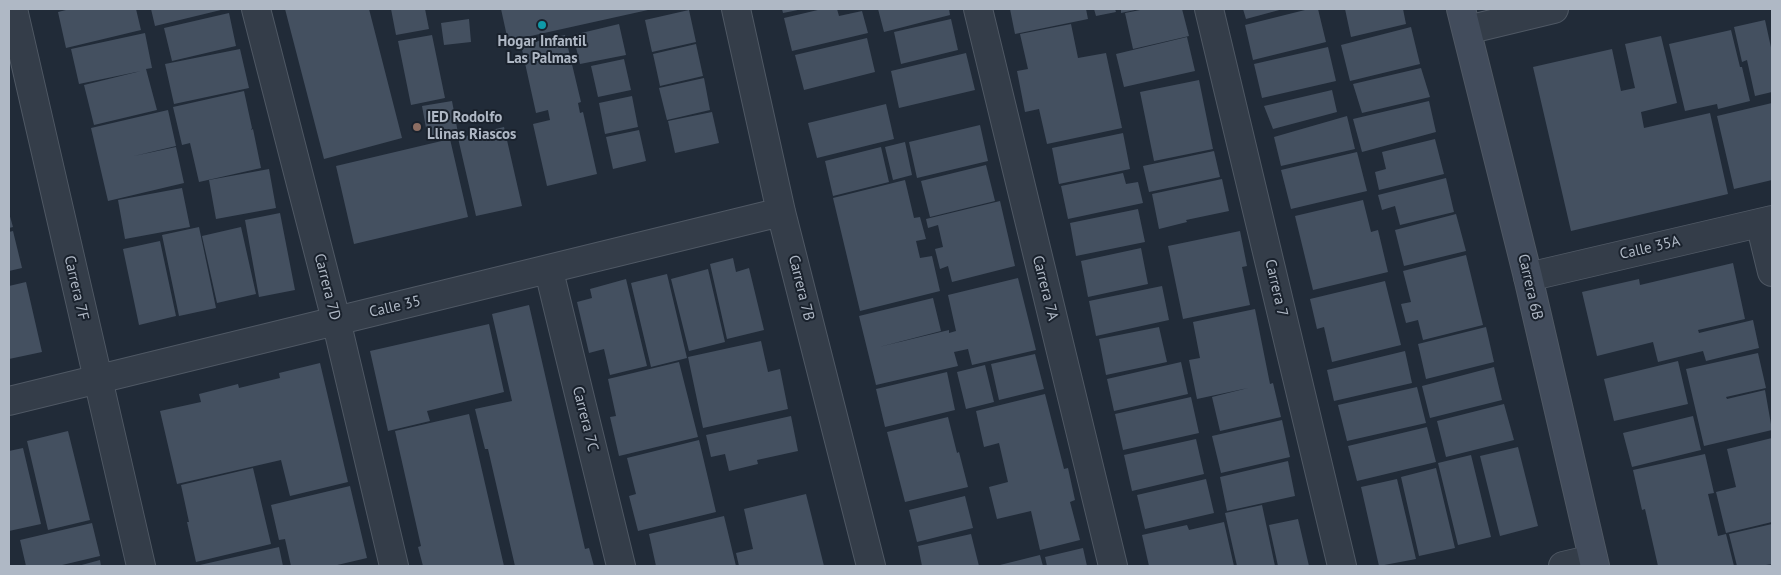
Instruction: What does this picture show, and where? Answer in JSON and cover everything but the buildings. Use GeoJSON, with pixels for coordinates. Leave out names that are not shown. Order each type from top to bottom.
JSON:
{"type":"FeatureCollection","features":[{"type":"Feature","properties":{"kind":"street","name":"Carrera 7F"},"geometry":{"type":"LineString","coordinates":[[13,9],[141,566]]}},
{"type":"Feature","properties":{"kind":"street","name":"Carrera 7D"},"geometry":{"type":"LineString","coordinates":[[256,9],[336,320],[394,566]]}},
{"type":"Feature","properties":{"kind":"street","name":"Carrera 7B"},"geometry":{"type":"LineString","coordinates":[[736,9],[781,212],[871,566]]}},
{"type":"Feature","properties":{"kind":"street","name":"Carrera 7A"},"geometry":{"type":"LineString","coordinates":[[978,9],[1113,566]]}},
{"type":"Feature","properties":{"kind":"street","name":"Carrera 7"},"geometry":{"type":"LineString","coordinates":[[1209,9],[1342,566]]}},
{"type":"Feature","properties":{"kind":"street"},"geometry":{"type":"LineString","coordinates":[[1464,19],[1554,9]]}},
{"type":"Feature","properties":{"kind":"street","name":"Carrera 6B"},"geometry":{"type":"LineString","coordinates":[[1464,19],[1528,276],[1594,562]]}},
{"type":"Feature","properties":{"kind":"street","name":"Calle 35"},"geometry":{"type":"LineString","coordinates":[[9,401],[336,320],[548,271],[781,212]]}},
{"type":"Feature","properties":{"kind":"street"},"geometry":{"type":"LineString","coordinates":[[1766,222],[1772,272]]}},
{"type":"Feature","properties":{"kind":"street","name":"Calle 35A"},"geometry":{"type":"LineString","coordinates":[[1528,276],[1766,222]]}},
{"type":"Feature","properties":{"kind":"street","name":"Carrera 7C"},"geometry":{"type":"LineString","coordinates":[[548,271],[621,566]]}},
{"type":"Feature","properties":{"kind":"street"},"geometry":{"type":"LineString","coordinates":[[1563,566],[1594,562]]}},
{"type":"Feature","properties":{"kind":"place","name":"Hogar Infantil Las Palmas"},"geometry":{"type":"Point","coordinates":[542,25]}},
{"type":"Feature","properties":{"kind":"place","name":"IED Rodolfo Llinas Riascos"},"geometry":{"type":"Point","coordinates":[417,127]}}]}
